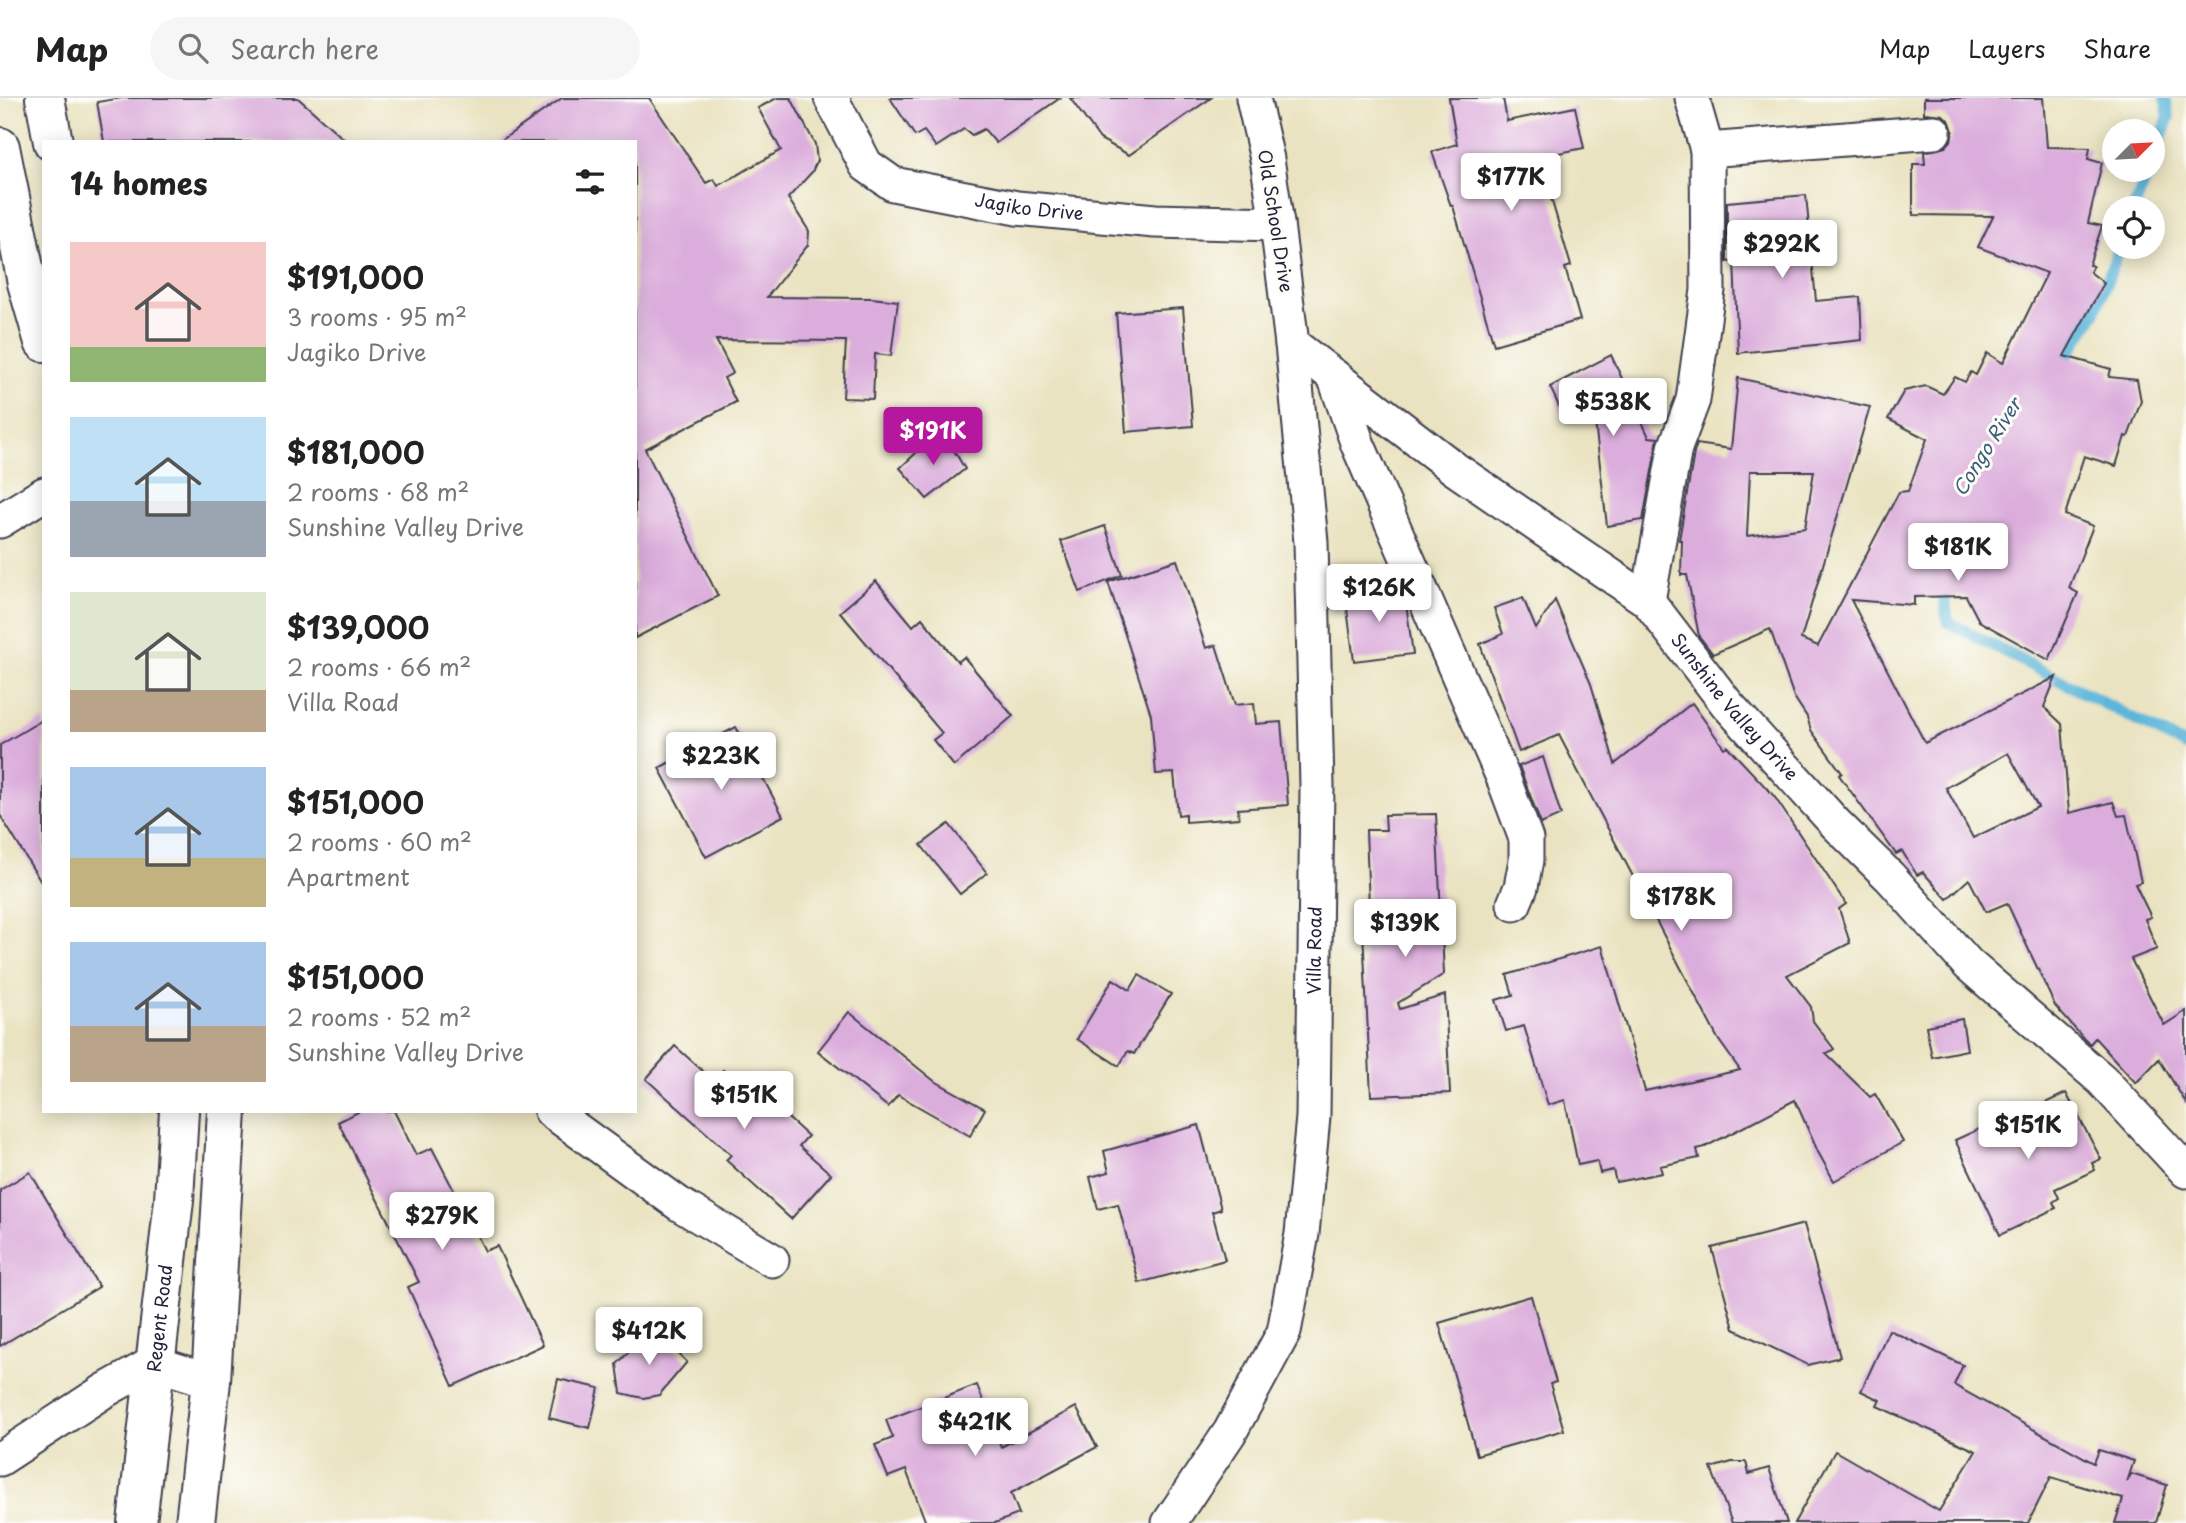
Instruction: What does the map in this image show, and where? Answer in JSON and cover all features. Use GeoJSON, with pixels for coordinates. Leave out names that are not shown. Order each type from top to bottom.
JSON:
{"type":"FeatureCollection","features":[{"type":"Feature","properties":{"kind":"main road"},"geometry":{"type":"LineString","coordinates":[[45,98],[53,140]]}},
{"type":"Feature","properties":{"kind":"main road"},"geometry":{"type":"LineString","coordinates":[[0,147],[27,283],[42,335]]}},
{"type":"Feature","properties":{"kind":"main road","name":"Regent Road"},"geometry":{"type":"LineString","coordinates":[[137,1523],[174,1200],[179,1113]]}},
{"type":"Feature","properties":{"kind":"main road"},"geometry":{"type":"LineString","coordinates":[[195,1523],[211,1381],[228,1113]]}},
{"type":"Feature","properties":{"kind":"street","name":"Jagiko Drive"},"geometry":{"type":"LineString","coordinates":[[831,98],[866,165],[893,184],[1017,208],[1155,221],[1277,224]]}},
{"type":"Feature","properties":{"kind":"street","name":"Old School Drive"},"geometry":{"type":"LineString","coordinates":[[1253,98],[1267,159],[1292,344]]}},
{"type":"Feature","properties":{"kind":"street"},"geometry":{"type":"LineString","coordinates":[[1648,601],[1675,448],[1693,400],[1708,290],[1707,150],[1692,98]]}},
{"type":"Feature","properties":{"kind":"street"},"geometry":{"type":"LineString","coordinates":[[1707,150],[1934,132]]}},
{"type":"Feature","properties":{"kind":"street","name":"Sunshine Valley Drive"},"geometry":{"type":"LineString","coordinates":[[1292,344],[1455,469],[1648,601],[1727,704],[1968,964],[2102,1080],[2186,1171]]}},
{"type":"Feature","properties":{"kind":"street","name":"Villa Road"},"geometry":{"type":"LineString","coordinates":[[1169,1523],[1230,1432],[1284,1332],[1303,1221],[1313,1117],[1317,786],[1311,542],[1292,344]]}},
{"type":"Feature","properties":{"kind":"street"},"geometry":{"type":"LineString","coordinates":[[1334,376],[1358,445],[1504,780],[1526,839],[1526,860],[1521,887],[1514,904]]}},
{"type":"Feature","properties":{"kind":"street"},"geometry":{"type":"LineString","coordinates":[[0,521],[42,495]]}},
{"type":"Feature","properties":{"kind":"street"},"geometry":{"type":"LineString","coordinates":[[554,1113],[679,1204],[772,1260]]}},
{"type":"Feature","properties":{"kind":"street"},"geometry":{"type":"LineString","coordinates":[[0,1459],[104,1391],[154,1363],[211,1381]]}},
{"type":"Feature","properties":{"kind":"building"},"geometry":{"type":"Polygon","coordinates":[[[122,98],[298,98],[345,140],[104,140],[97,102],[122,98]]]}},
{"type":"Feature","properties":{"kind":"building"},"geometry":{"type":"Polygon","coordinates":[[[562,98],[649,98],[706,183],[714,179],[718,186],[781,150],[758,108],[777,98],[791,98],[815,144],[817,161],[812,172],[788,198],[809,231],[808,245],[767,297],[871,298],[898,301],[891,356],[875,354],[873,399],[843,398],[846,341],[716,340],[733,373],[724,378],[736,402],[645,449],[718,596],[637,637],[637,140],[502,140],[562,98]]]}},
{"type":"Feature","properties":{"kind":"building"},"geometry":{"type":"Polygon","coordinates":[[[890,98],[1060,98],[996,143],[984,129],[972,135],[964,129],[936,147],[924,131],[915,136],[890,98]]]}},
{"type":"Feature","properties":{"kind":"building"},"geometry":{"type":"Polygon","coordinates":[[[1070,98],[1211,98],[1129,155],[1100,139],[1070,98]]]}},
{"type":"Feature","properties":{"kind":"building"},"geometry":{"type":"Polygon","coordinates":[[[1449,98],[1503,98],[1507,121],[1575,107],[1584,148],[1539,157],[1571,266],[1565,268],[1580,320],[1494,345],[1453,206],[1432,152],[1457,144],[1449,98]]]}},
{"type":"Feature","properties":{"kind":"building"},"geometry":{"type":"Polygon","coordinates":[[[1924,98],[2043,98],[2047,147],[2090,148],[2088,159],[2102,163],[2088,223],[2102,226],[2089,265],[2093,266],[2090,272],[2104,283],[2064,356],[2111,369],[2109,377],[2137,380],[2141,401],[2128,437],[2125,436],[2116,466],[2084,456],[2065,515],[2093,526],[2069,588],[2078,593],[2049,660],[1979,621],[1966,596],[1914,597],[1914,605],[1851,600],[1925,743],[2056,677],[2044,707],[2062,724],[2069,813],[2113,802],[2118,816],[2126,815],[2141,882],[2135,884],[2151,917],[2145,919],[2157,949],[2131,959],[2164,1025],[2186,1011],[2186,1103],[2159,1059],[2136,1083],[2095,1038],[2090,1044],[2084,1039],[2055,1006],[2007,903],[1986,912],[1969,879],[1947,899],[1923,872],[1917,875],[1902,851],[1896,854],[1839,775],[1842,773],[1811,730],[1807,717],[1794,697],[1770,629],[1713,654],[1699,636],[1687,575],[1681,575],[1682,540],[1679,540],[1694,453],[1697,444],[1731,449],[1738,378],[1870,407],[1801,639],[1818,646],[1899,492],[1908,491],[1927,439],[1888,419],[1904,391],[1926,386],[1943,394],[1955,377],[1965,382],[1971,372],[1976,375],[1987,353],[2003,363],[2047,273],[1978,247],[1993,216],[1913,215],[1913,164],[1925,164],[1924,152],[1945,147],[1951,141],[1953,131],[1950,122],[1943,115],[1924,113],[1924,98]],[[1750,471],[1747,536],[1805,528],[1814,471],[1750,471]],[[2008,753],[1946,788],[1973,838],[2038,807],[2008,753]]]}},
{"type":"Feature","properties":{"kind":"building"},"geometry":{"type":"Polygon","coordinates":[[[1806,195],[1816,301],[1860,297],[1862,340],[1738,353],[1734,261],[1727,262],[1727,202],[1806,195]]]}},
{"type":"Feature","properties":{"kind":"building"},"geometry":{"type":"Polygon","coordinates":[[[1183,308],[1193,426],[1126,432],[1116,313],[1183,308]]]}},
{"type":"Feature","properties":{"kind":"building"},"geometry":{"type":"Polygon","coordinates":[[[1611,355],[1649,437],[1658,438],[1643,520],[1607,526],[1593,405],[1565,419],[1550,387],[1611,355]]]}},
{"type":"Feature","properties":{"kind":"building"},"geometry":{"type":"Polygon","coordinates":[[[932,438],[943,444],[949,442],[965,469],[927,499],[900,468],[932,438]]]}},
{"type":"Feature","properties":{"kind":"building"},"geometry":{"type":"Polygon","coordinates":[[[1105,526],[1122,575],[1080,592],[1061,541],[1105,526]]]}},
{"type":"Feature","properties":{"kind":"building"},"geometry":{"type":"Polygon","coordinates":[[[1177,560],[1206,648],[1216,645],[1235,705],[1254,703],[1256,724],[1281,722],[1288,805],[1238,809],[1239,818],[1186,822],[1186,814],[1178,815],[1174,773],[1156,774],[1151,715],[1108,582],[1177,560]]]}},
{"type":"Feature","properties":{"kind":"building"},"geometry":{"type":"Polygon","coordinates":[[[876,581],[913,626],[922,618],[958,662],[964,657],[1013,716],[954,766],[933,740],[942,733],[840,612],[876,581]]]}},
{"type":"Feature","properties":{"kind":"building"},"geometry":{"type":"Polygon","coordinates":[[[1399,587],[1406,603],[1413,654],[1354,661],[1345,594],[1399,587]]]}},
{"type":"Feature","properties":{"kind":"building"},"geometry":{"type":"Polygon","coordinates":[[[1523,598],[1536,629],[1555,600],[1591,684],[1615,764],[1692,703],[1724,748],[1727,746],[1774,796],[1846,904],[1839,909],[1850,943],[1787,975],[1811,1007],[1813,1021],[1834,1049],[1826,1054],[1870,1097],[1875,1094],[1903,1142],[1834,1181],[1795,1100],[1697,1149],[1699,1158],[1660,1166],[1662,1173],[1616,1182],[1613,1170],[1600,1173],[1597,1161],[1578,1165],[1565,1100],[1548,1105],[1524,1026],[1506,1031],[1496,1000],[1513,995],[1507,975],[1602,946],[1645,1091],[1740,1070],[1718,1039],[1559,735],[1519,752],[1480,644],[1503,634],[1494,608],[1523,598]]]}},
{"type":"Feature","properties":{"kind":"building"},"geometry":{"type":"Polygon","coordinates":[[[42,720],[42,884],[0,815],[0,745],[42,720]]]}},
{"type":"Feature","properties":{"kind":"building"},"geometry":{"type":"Polygon","coordinates":[[[736,727],[783,816],[706,857],[659,768],[736,727]]]}},
{"type":"Feature","properties":{"kind":"building"},"geometry":{"type":"Polygon","coordinates":[[[1543,757],[1561,815],[1541,824],[1519,766],[1543,757]]]}},
{"type":"Feature","properties":{"kind":"building"},"geometry":{"type":"Polygon","coordinates":[[[1436,814],[1444,974],[1398,1003],[1400,1009],[1445,995],[1450,1093],[1371,1096],[1363,931],[1370,933],[1366,830],[1386,830],[1385,815],[1436,814]]]}},
{"type":"Feature","properties":{"kind":"building"},"geometry":{"type":"Polygon","coordinates":[[[949,824],[987,873],[960,894],[921,845],[949,824]]]}},
{"type":"Feature","properties":{"kind":"building"},"geometry":{"type":"Polygon","coordinates":[[[1139,975],[1171,994],[1134,1054],[1128,1051],[1119,1066],[1077,1039],[1113,979],[1130,990],[1139,975]]]}},
{"type":"Feature","properties":{"kind":"building"},"geometry":{"type":"Polygon","coordinates":[[[849,1012],[933,1080],[985,1109],[970,1136],[898,1095],[888,1107],[818,1051],[849,1012]]]}},
{"type":"Feature","properties":{"kind":"building"},"geometry":{"type":"Polygon","coordinates":[[[1962,1019],[1967,1050],[1932,1057],[1926,1026],[1962,1019]]]}},
{"type":"Feature","properties":{"kind":"building"},"geometry":{"type":"Polygon","coordinates":[[[675,1046],[714,1081],[723,1070],[763,1107],[769,1101],[808,1136],[799,1146],[831,1174],[791,1219],[726,1160],[731,1155],[646,1079],[675,1046]]]}},
{"type":"Feature","properties":{"kind":"building"},"geometry":{"type":"Polygon","coordinates":[[[2066,1093],[2101,1159],[2092,1163],[2095,1170],[2055,1189],[2059,1198],[2053,1202],[2056,1208],[2000,1235],[1955,1140],[1999,1120],[2001,1124],[2066,1093]]]}},
{"type":"Feature","properties":{"kind":"building"},"geometry":{"type":"Polygon","coordinates":[[[356,1113],[395,1113],[416,1155],[432,1148],[485,1251],[497,1246],[543,1345],[453,1386],[408,1287],[419,1282],[338,1122],[356,1113]]]}},
{"type":"Feature","properties":{"kind":"building"},"geometry":{"type":"Polygon","coordinates":[[[1199,1125],[1221,1209],[1212,1212],[1225,1260],[1139,1283],[1118,1204],[1098,1209],[1090,1177],[1109,1172],[1104,1151],[1199,1125]]]}},
{"type":"Feature","properties":{"kind":"building"},"geometry":{"type":"Polygon","coordinates":[[[30,1172],[99,1287],[0,1346],[0,1190],[30,1172]]]}},
{"type":"Feature","properties":{"kind":"building"},"geometry":{"type":"Polygon","coordinates":[[[1804,1224],[1840,1357],[1808,1365],[1734,1329],[1712,1248],[1804,1224]]]}},
{"type":"Feature","properties":{"kind":"building"},"geometry":{"type":"Polygon","coordinates":[[[1531,1296],[1556,1382],[1550,1384],[1564,1430],[1477,1455],[1439,1323],[1531,1296]]]}},
{"type":"Feature","properties":{"kind":"building"},"geometry":{"type":"Polygon","coordinates":[[[652,1328],[687,1362],[659,1395],[643,1398],[621,1393],[617,1364],[652,1328]]]}},
{"type":"Feature","properties":{"kind":"building"},"geometry":{"type":"Polygon","coordinates":[[[1889,1330],[1963,1365],[1954,1385],[2094,1463],[2099,1450],[2134,1461],[2127,1482],[2131,1474],[2167,1485],[2156,1523],[2115,1523],[2123,1499],[2051,1477],[2028,1523],[1794,1523],[1835,1451],[1939,1511],[1976,1451],[1877,1406],[1880,1400],[1861,1391],[1889,1330]]]}},
{"type":"Feature","properties":{"kind":"building"},"geometry":{"type":"Polygon","coordinates":[[[558,1379],[599,1388],[590,1428],[549,1418],[558,1379]]]}},
{"type":"Feature","properties":{"kind":"building"},"geometry":{"type":"Polygon","coordinates":[[[977,1385],[1001,1447],[1076,1407],[1097,1447],[1011,1493],[1019,1514],[995,1523],[926,1523],[906,1470],[888,1477],[875,1445],[893,1438],[886,1420],[977,1385]]]}},
{"type":"Feature","properties":{"kind":"building"},"geometry":{"type":"Polygon","coordinates":[[[1732,1462],[1746,1462],[1749,1474],[1769,1468],[1787,1523],[1732,1523],[1711,1468],[1732,1462]]]}},
{"type":"Feature","properties":{"kind":"waterway","name":"Congo River"},"geometry":{"type":"LineString","coordinates":[[2165,98],[2169,117],[2165,127]]}},
{"type":"Feature","properties":{"kind":"waterway","name":"Congo River"},"geometry":{"type":"LineString","coordinates":[[2139,196],[2144,182]]}},
{"type":"Feature","properties":{"kind":"waterway","name":"Congo River"},"geometry":{"type":"LineString","coordinates":[[2059,369],[2094,314],[2115,259]]}},
{"type":"Feature","properties":{"kind":"waterway","name":"Congo River"},"geometry":{"type":"LineString","coordinates":[[1942,583],[1948,622],[2186,746]]}}]}
